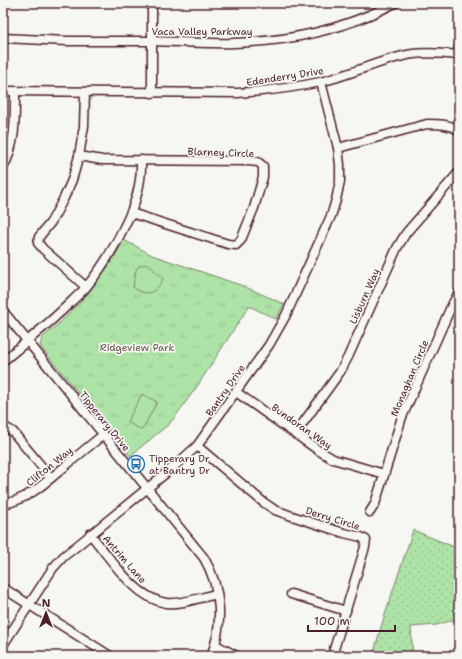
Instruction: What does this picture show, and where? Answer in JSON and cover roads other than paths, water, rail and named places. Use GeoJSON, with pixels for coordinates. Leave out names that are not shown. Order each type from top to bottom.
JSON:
{"type":"FeatureCollection","features":[{"type":"Feature","properties":{"kind":"street"},"geometry":{"type":"LineString","coordinates":[[152,3],[152,93]]}},
{"type":"Feature","properties":{"kind":"street","name":"Vaca Valley Parkway"},"geometry":{"type":"LineString","coordinates":[[3,38],[66,41],[233,43],[278,40],[332,29],[395,3]]}},
{"type":"Feature","properties":{"kind":"street","name":"Edenderry Drive"},"geometry":{"type":"LineString","coordinates":[[85,93],[238,93],[271,90],[321,82],[414,54],[459,52]]}},
{"type":"Feature","properties":{"kind":"street","name":"Bantry Drive"},"geometry":{"type":"LineString","coordinates":[[3,645],[53,568],[64,556],[197,446],[269,345],[286,314],[331,216],[340,181],[338,148],[321,82]]}},
{"type":"Feature","properties":{"kind":"street"},"geometry":{"type":"LineString","coordinates":[[3,91],[85,93],[84,126],[79,156],[72,180],[51,222],[39,237],[38,243],[86,287]]}},
{"type":"Feature","properties":{"kind":"street"},"geometry":{"type":"LineString","coordinates":[[3,168],[11,149],[15,127],[15,92]]}},
{"type":"Feature","properties":{"kind":"street"},"geometry":{"type":"LineString","coordinates":[[338,148],[427,124],[442,124],[455,127],[459,130]]}},
{"type":"Feature","properties":{"kind":"street","name":"Blarney Circle"},"geometry":{"type":"LineString","coordinates":[[79,156],[102,160],[258,162],[263,166],[263,177],[252,215],[242,240],[236,245],[228,244],[131,213]]}},
{"type":"Feature","properties":{"kind":"street"},"geometry":{"type":"LineString","coordinates":[[3,361],[55,318],[86,287],[105,262],[118,240],[136,201],[141,176],[142,160]]}},
{"type":"Feature","properties":{"kind":"street","name":"Lisburn Way"},"geometry":{"type":"LineString","coordinates":[[295,434],[340,372],[397,248],[410,228],[459,172]]}},
{"type":"Feature","properties":{"kind":"street","name":"Monaghan Circle"},"geometry":{"type":"LineString","coordinates":[[370,512],[374,504],[402,417],[459,292]]}},
{"type":"Feature","properties":{"kind":"street","name":"Tipperary Drive"},"geometry":{"type":"LineString","coordinates":[[3,311],[204,558],[210,569],[219,606],[216,645],[211,656]]}},
{"type":"Feature","properties":{"kind":"street","name":"Bundoran Way"},"geometry":{"type":"LineString","coordinates":[[236,392],[333,459],[384,474]]}},
{"type":"Feature","properties":{"kind":"street"},"geometry":{"type":"LineString","coordinates":[[3,426],[13,432],[50,478]]}},
{"type":"Feature","properties":{"kind":"street","name":"Clifton Way"},"geometry":{"type":"LineString","coordinates":[[3,504],[11,503],[37,490],[103,434]]}},
{"type":"Feature","properties":{"kind":"street","name":"Derry Circle"},"geometry":{"type":"LineString","coordinates":[[197,446],[263,502],[275,510],[296,518],[361,537],[366,540],[332,656]]}},
{"type":"Feature","properties":{"kind":"street","name":"Antrim Lane"},"geometry":{"type":"LineString","coordinates":[[90,534],[126,578],[139,591],[152,599],[166,603],[182,602],[217,594]]}},
{"type":"Feature","properties":{"kind":"street"},"geometry":{"type":"LineString","coordinates":[[3,588],[110,656]]}},
{"type":"Feature","properties":{"kind":"street"},"geometry":{"type":"LineString","coordinates":[[291,594],[346,611]]}},
{"type":"Feature","properties":{"kind":"street"},"geometry":{"type":"LineString","coordinates":[[216,645],[237,656]]}},
{"type":"Feature","properties":{"kind":"place","name":"Tipperary Dr at Bantry Dr"},"geometry":{"type":"Point","coordinates":[136,464]}},
{"type":"Feature","properties":{"kind":"park label","name":"Ridgeview Park"},"geometry":{"type":"Point","coordinates":[137,347]}}]}
